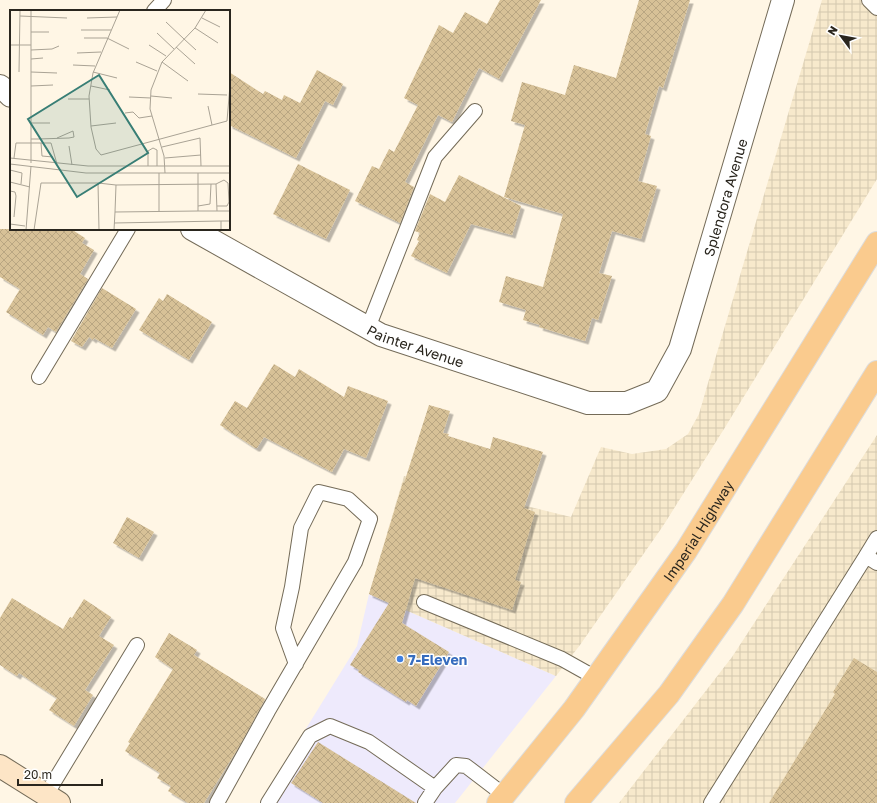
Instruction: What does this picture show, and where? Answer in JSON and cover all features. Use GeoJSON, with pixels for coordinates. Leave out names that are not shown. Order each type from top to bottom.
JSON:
{"type":"FeatureCollection","features":[{"type":"Feature","properties":{"kind":"main road","name":"Imperial Highway"},"geometry":{"type":"LineString","coordinates":[[501,799],[574,709],[686,551],[877,243]]}},
{"type":"Feature","properties":{"kind":"main road"},"geometry":{"type":"LineString","coordinates":[[576,803],[668,694],[733,604],[877,372]]}},
{"type":"Feature","properties":{"kind":"main road"},"geometry":{"type":"LineString","coordinates":[[0,766],[52,799]]}},
{"type":"Feature","properties":{"kind":"street","name":"Splendora Avenue"},"geometry":{"type":"LineString","coordinates":[[657,391],[680,349],[784,0]]}},
{"type":"Feature","properties":{"kind":"street"},"geometry":{"type":"LineString","coordinates":[[0,86],[10,95]]}},
{"type":"Feature","properties":{"kind":"street","name":"Painter Avenue"},"geometry":{"type":"LineString","coordinates":[[194,230],[381,335],[588,403],[627,403],[657,391]]}},
{"type":"Feature","properties":{"kind":"lane"},"geometry":{"type":"LineString","coordinates":[[155,10],[164,0]]}},
{"type":"Feature","properties":{"kind":"lane"},"geometry":{"type":"LineString","coordinates":[[868,0],[877,8]]}},
{"type":"Feature","properties":{"kind":"lane"},"geometry":{"type":"LineString","coordinates":[[368,328],[435,157],[475,111]]}},
{"type":"Feature","properties":{"kind":"lane"},"geometry":{"type":"LineString","coordinates":[[39,378],[127,230]]}},
{"type":"Feature","properties":{"kind":"lane"},"geometry":{"type":"LineString","coordinates":[[217,803],[355,562],[370,519],[348,499],[319,492],[301,528],[292,587],[282,628],[296,664]]}},
{"type":"Feature","properties":{"kind":"lane"},"geometry":{"type":"LineString","coordinates":[[711,803],[871,559],[877,538]]}},
{"type":"Feature","properties":{"kind":"lane"},"geometry":{"type":"LineString","coordinates":[[424,602],[562,659],[596,678]]}},
{"type":"Feature","properties":{"kind":"lane"},"geometry":{"type":"LineString","coordinates":[[52,799],[137,645]]}},
{"type":"Feature","properties":{"kind":"lane"},"geometry":{"type":"LineString","coordinates":[[268,803],[310,736],[330,726],[369,742],[436,788]]}},
{"type":"Feature","properties":{"kind":"lane"},"geometry":{"type":"LineString","coordinates":[[425,803],[436,788],[456,766],[466,766],[501,799]]}},
{"type":"Feature","properties":{"kind":"shaded area"},"geometry":{"type":"Polygon","coordinates":[[[822,0],[877,0],[877,179],[663,526],[580,645],[556,676],[369,594],[404,476],[571,517],[601,447],[632,454],[666,449],[688,434],[699,414],[822,0]]]}},
{"type":"Feature","properties":{"kind":"shaded area"},"geometry":{"type":"Polygon","coordinates":[[[877,435],[877,803],[619,803],[732,657],[877,435]]]}},
{"type":"Feature","properties":{"kind":"shaded area"},"geometry":{"type":"Polygon","coordinates":[[[369,594],[556,676],[455,803],[260,803],[357,646],[369,594]]]}},
{"type":"Feature","properties":{"kind":"building"},"geometry":{"type":"Polygon","coordinates":[[[500,0],[541,0],[499,79],[479,68],[452,122],[438,115],[405,182],[414,187],[400,223],[355,201],[372,166],[379,169],[389,149],[394,152],[418,105],[404,98],[439,25],[453,33],[465,12],[487,24],[500,0]]]}},
{"type":"Feature","properties":{"kind":"building"},"geometry":{"type":"Polygon","coordinates":[[[639,0],[690,0],[663,88],[659,86],[645,134],[651,136],[638,181],[657,186],[641,239],[612,231],[599,273],[612,276],[598,320],[592,318],[585,341],[539,327],[540,325],[523,320],[526,310],[499,302],[506,276],[543,287],[563,214],[504,197],[525,125],[511,121],[522,82],[565,95],[574,65],[616,78],[639,0]]]}},
{"type":"Feature","properties":{"kind":"building"},"geometry":{"type":"Polygon","coordinates":[[[317,70],[343,84],[333,105],[325,101],[296,158],[230,125],[230,73],[263,94],[265,91],[282,100],[284,95],[300,103],[317,70]]]}},
{"type":"Feature","properties":{"kind":"building"},"geometry":{"type":"Polygon","coordinates":[[[298,164],[350,190],[326,239],[273,214],[298,164]]]}},
{"type":"Feature","properties":{"kind":"building"},"geometry":{"type":"Polygon","coordinates":[[[459,175],[521,206],[512,235],[471,224],[447,273],[411,256],[419,241],[417,240],[420,233],[415,231],[430,194],[445,202],[459,175]]]}},
{"type":"Feature","properties":{"kind":"building"},"geometry":{"type":"Polygon","coordinates":[[[0,229],[73,230],[85,238],[82,243],[94,250],[80,274],[88,279],[56,332],[48,327],[43,335],[6,312],[20,289],[0,277],[0,229]]]}},
{"type":"Feature","properties":{"kind":"building"},"geometry":{"type":"Polygon","coordinates":[[[102,288],[136,309],[112,348],[94,338],[93,340],[89,337],[82,347],[71,341],[102,288]]]}},
{"type":"Feature","properties":{"kind":"building"},"geometry":{"type":"Polygon","coordinates":[[[167,294],[212,322],[189,360],[139,330],[159,298],[163,301],[167,294]]]}},
{"type":"Feature","properties":{"kind":"building"},"geometry":{"type":"Polygon","coordinates":[[[274,364],[295,377],[299,369],[344,397],[348,386],[388,401],[366,458],[344,449],[332,472],[264,437],[257,448],[255,448],[220,425],[235,401],[247,408],[274,364]]]}},
{"type":"Feature","properties":{"kind":"building"},"geometry":{"type":"Polygon","coordinates":[[[429,405],[450,411],[443,433],[449,434],[448,436],[490,449],[493,437],[543,452],[524,508],[535,512],[515,580],[521,582],[512,610],[415,578],[402,623],[449,652],[416,706],[407,700],[406,702],[358,672],[359,670],[350,665],[389,603],[369,594],[403,482],[404,483],[429,405]]]}},
{"type":"Feature","properties":{"kind":"building"},"geometry":{"type":"Polygon","coordinates":[[[127,517],[154,532],[139,558],[113,543],[127,517]]]}},
{"type":"Feature","properties":{"kind":"building"},"geometry":{"type":"Polygon","coordinates":[[[12,598],[63,629],[84,599],[111,617],[99,636],[114,645],[85,690],[93,695],[74,726],[49,710],[57,698],[19,673],[17,676],[0,665],[0,618],[12,598]]]}},
{"type":"Feature","properties":{"kind":"building"},"geometry":{"type":"Polygon","coordinates":[[[169,633],[197,650],[194,655],[265,699],[240,745],[204,803],[188,803],[168,791],[171,786],[157,778],[160,773],[125,751],[130,743],[128,742],[173,669],[155,657],[169,633]]]}},
{"type":"Feature","properties":{"kind":"building"},"geometry":{"type":"Polygon","coordinates":[[[854,658],[877,672],[877,803],[769,803],[835,694],[833,692],[854,658]]]}},
{"type":"Feature","properties":{"kind":"building"},"geometry":{"type":"Polygon","coordinates":[[[318,742],[416,803],[323,803],[291,783],[318,742]]]}},
{"type":"Feature","properties":{"kind":"place","name":"7-Eleven"},"geometry":{"type":"Point","coordinates":[400,659]}}]}
